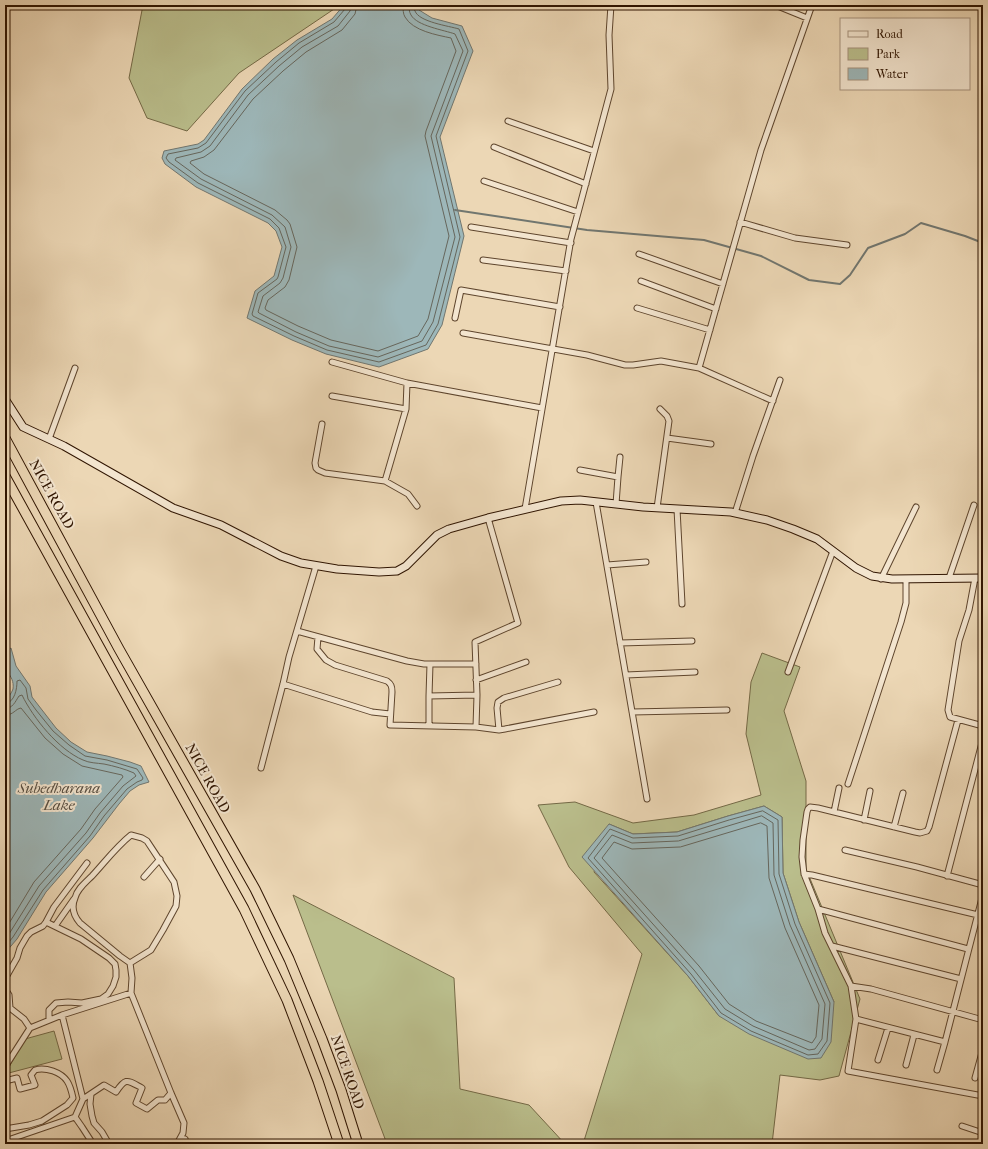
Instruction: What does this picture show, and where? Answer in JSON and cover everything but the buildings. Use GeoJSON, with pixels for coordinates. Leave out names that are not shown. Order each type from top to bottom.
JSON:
{"type":"FeatureCollection","features":[{"type":"Feature","properties":{"kind":"highway","name":"NICE ROAD"},"geometry":{"type":"LineString","coordinates":[[5,438],[119,649],[255,889],[289,959],[317,1025],[341,1090],[358,1144]]}},
{"type":"Feature","properties":{"kind":"highway"},"geometry":{"type":"LineString","coordinates":[[5,476],[244,909],[287,1000],[318,1081],[339,1144]]}},
{"type":"Feature","properties":{"kind":"street"},"geometry":{"type":"LineString","coordinates":[[525,509],[573,232],[611,89],[609,35],[611,5]]}},
{"type":"Feature","properties":{"kind":"street"},"geometry":{"type":"LineString","coordinates":[[775,5],[807,18]]}},
{"type":"Feature","properties":{"kind":"street"},"geometry":{"type":"LineString","coordinates":[[699,368],[761,150],[812,5]]}},
{"type":"Feature","properties":{"kind":"street"},"geometry":{"type":"LineString","coordinates":[[508,122],[594,152]]}},
{"type":"Feature","properties":{"kind":"street"},"geometry":{"type":"LineString","coordinates":[[494,147],[586,184]]}},
{"type":"Feature","properties":{"kind":"street"},"geometry":{"type":"LineString","coordinates":[[484,181],[578,212]]}},
{"type":"Feature","properties":{"kind":"street"},"geometry":{"type":"LineString","coordinates":[[740,222],[795,238],[847,245]]}},
{"type":"Feature","properties":{"kind":"street"},"geometry":{"type":"LineString","coordinates":[[472,227],[571,243]]}},
{"type":"Feature","properties":{"kind":"street"},"geometry":{"type":"LineString","coordinates":[[639,254],[723,284]]}},
{"type":"Feature","properties":{"kind":"street"},"geometry":{"type":"LineString","coordinates":[[483,260],[566,271]]}},
{"type":"Feature","properties":{"kind":"street"},"geometry":{"type":"LineString","coordinates":[[641,281],[716,309]]}},
{"type":"Feature","properties":{"kind":"street"},"geometry":{"type":"LineString","coordinates":[[455,318],[461,290],[560,307]]}},
{"type":"Feature","properties":{"kind":"street"},"geometry":{"type":"LineString","coordinates":[[637,308],[710,330]]}},
{"type":"Feature","properties":{"kind":"street"},"geometry":{"type":"LineString","coordinates":[[463,333],[587,355],[625,365],[633,366],[662,361],[699,368],[773,401]]}},
{"type":"Feature","properties":{"kind":"street"},"geometry":{"type":"LineString","coordinates":[[332,362],[407,383],[542,408]]}},
{"type":"Feature","properties":{"kind":"street"},"geometry":{"type":"LineString","coordinates":[[49,439],[75,368]]}},
{"type":"Feature","properties":{"kind":"street"},"geometry":{"type":"LineString","coordinates":[[735,513],[780,380]]}},
{"type":"Feature","properties":{"kind":"street"},"geometry":{"type":"LineString","coordinates":[[384,481],[406,408],[407,383]]}},
{"type":"Feature","properties":{"kind":"street"},"geometry":{"type":"LineString","coordinates":[[332,396],[406,408]]}},
{"type":"Feature","properties":{"kind":"street"},"geometry":{"type":"LineString","coordinates":[[5,399],[23,427],[64,446],[173,508],[221,526],[281,556],[301,563],[316,566],[379,572],[397,571],[406,566],[437,535],[449,529],[488,518],[561,501],[580,500],[657,508],[735,513],[767,520],[817,539],[856,568],[881,579],[979,578],[959,641],[948,710],[950,717],[983,726]]}},
{"type":"Feature","properties":{"kind":"street"},"geometry":{"type":"LineString","coordinates":[[657,508],[669,421],[667,416],[660,408]]}},
{"type":"Feature","properties":{"kind":"street"},"geometry":{"type":"LineString","coordinates":[[322,424],[315,463],[316,468],[325,473],[384,481],[408,494],[417,506]]}},
{"type":"Feature","properties":{"kind":"street"},"geometry":{"type":"LineString","coordinates":[[667,438],[711,444]]}},
{"type":"Feature","properties":{"kind":"street"},"geometry":{"type":"LineString","coordinates":[[616,504],[620,457]]}},
{"type":"Feature","properties":{"kind":"street"},"geometry":{"type":"LineString","coordinates":[[580,470],[618,477]]}},
{"type":"Feature","properties":{"kind":"street"},"geometry":{"type":"LineString","coordinates":[[596,502],[647,799]]}},
{"type":"Feature","properties":{"kind":"street"},"geometry":{"type":"LineString","coordinates":[[949,578],[974,505]]}},
{"type":"Feature","properties":{"kind":"street"},"geometry":{"type":"LineString","coordinates":[[881,579],[916,507]]}},
{"type":"Feature","properties":{"kind":"street"},"geometry":{"type":"LineString","coordinates":[[677,509],[682,604]]}},
{"type":"Feature","properties":{"kind":"street"},"geometry":{"type":"LineString","coordinates":[[476,727],[477,695],[475,642],[518,623],[488,518]]}},
{"type":"Feature","properties":{"kind":"street"},"geometry":{"type":"LineString","coordinates":[[788,672],[834,551]]}},
{"type":"Feature","properties":{"kind":"street"},"geometry":{"type":"LineString","coordinates":[[607,565],[646,562]]}},
{"type":"Feature","properties":{"kind":"street"},"geometry":{"type":"LineString","coordinates":[[261,768],[283,684],[288,657],[316,566]]}},
{"type":"Feature","properties":{"kind":"street"},"geometry":{"type":"LineString","coordinates":[[848,784],[901,622],[906,603],[906,579]]}},
{"type":"Feature","properties":{"kind":"street"},"geometry":{"type":"LineString","coordinates":[[297,631],[407,661],[430,664],[476,664]]}},
{"type":"Feature","properties":{"kind":"street"},"geometry":{"type":"LineString","coordinates":[[318,637],[317,649],[326,660],[335,665],[390,683],[392,688],[390,724],[476,727],[499,730],[594,712]]}},
{"type":"Feature","properties":{"kind":"street"},"geometry":{"type":"LineString","coordinates":[[620,643],[692,641]]}},
{"type":"Feature","properties":{"kind":"street"},"geometry":{"type":"LineString","coordinates":[[476,680],[526,662]]}},
{"type":"Feature","properties":{"kind":"street"},"geometry":{"type":"LineString","coordinates":[[429,726],[430,664]]}},
{"type":"Feature","properties":{"kind":"street"},"geometry":{"type":"LineString","coordinates":[[626,676],[695,672]]}},
{"type":"Feature","properties":{"kind":"street"},"geometry":{"type":"LineString","coordinates":[[499,730],[498,702],[504,698],[558,682]]}},
{"type":"Feature","properties":{"kind":"street"},"geometry":{"type":"LineString","coordinates":[[283,684],[372,712],[390,714]]}},
{"type":"Feature","properties":{"kind":"street"},"geometry":{"type":"LineString","coordinates":[[429,696],[477,695]]}},
{"type":"Feature","properties":{"kind":"street"},"geometry":{"type":"LineString","coordinates":[[632,712],[727,710]]}},
{"type":"Feature","properties":{"kind":"street"},"geometry":{"type":"LineString","coordinates":[[958,720],[927,831],[920,833],[810,807],[808,809],[803,840],[802,857],[804,874],[818,909],[825,933],[851,986],[856,1020],[848,1071],[983,1096]]}},
{"type":"Feature","properties":{"kind":"street"},"geometry":{"type":"LineString","coordinates":[[947,876],[983,739]]}},
{"type":"Feature","properties":{"kind":"street"},"geometry":{"type":"LineString","coordinates":[[834,812],[839,788]]}},
{"type":"Feature","properties":{"kind":"street"},"geometry":{"type":"LineString","coordinates":[[864,820],[870,791]]}},
{"type":"Feature","properties":{"kind":"street"},"geometry":{"type":"LineString","coordinates":[[894,827],[903,793]]}},
{"type":"Feature","properties":{"kind":"street"},"geometry":{"type":"LineString","coordinates":[[55,926],[81,888],[116,848],[131,835],[142,838],[147,841],[174,882],[177,896],[176,906],[164,930],[151,950],[130,963]]}},
{"type":"Feature","properties":{"kind":"street"},"geometry":{"type":"LineString","coordinates":[[845,850],[983,885]]}},
{"type":"Feature","properties":{"kind":"street"},"geometry":{"type":"LineString","coordinates":[[144,877],[160,860]]}},
{"type":"Feature","properties":{"kind":"street"},"geometry":{"type":"LineString","coordinates":[[5,979],[27,936],[31,932],[43,926],[54,908],[87,863]]}},
{"type":"Feature","properties":{"kind":"street"},"geometry":{"type":"LineString","coordinates":[[804,874],[978,915]]}},
{"type":"Feature","properties":{"kind":"street"},"geometry":{"type":"LineString","coordinates":[[937,1070],[983,894]]}},
{"type":"Feature","properties":{"kind":"street"},"geometry":{"type":"LineString","coordinates":[[75,897],[73,911],[75,918],[130,963],[132,978],[131,993],[184,1123],[183,1133],[177,1144]]}},
{"type":"Feature","properties":{"kind":"street"},"geometry":{"type":"LineString","coordinates":[[818,909],[968,949]]}},
{"type":"Feature","properties":{"kind":"street"},"geometry":{"type":"LineString","coordinates":[[46,922],[81,939],[109,958],[115,964],[116,977],[108,994],[101,999],[82,1003],[56,1003],[49,1010],[49,1020]]}},
{"type":"Feature","properties":{"kind":"street"},"geometry":{"type":"LineString","coordinates":[[832,946],[961,979]]}},
{"type":"Feature","properties":{"kind":"street"},"geometry":{"type":"LineString","coordinates":[[851,986],[871,989],[983,1020]]}},
{"type":"Feature","properties":{"kind":"street"},"geometry":{"type":"LineString","coordinates":[[5,989],[9,995],[10,1008],[24,1019],[30,1028]]}},
{"type":"Feature","properties":{"kind":"street"},"geometry":{"type":"LineString","coordinates":[[5,1067],[30,1028],[62,1015],[131,993]]}},
{"type":"Feature","properties":{"kind":"street"},"geometry":{"type":"LineString","coordinates":[[62,1015],[83,1100]]}},
{"type":"Feature","properties":{"kind":"street"},"geometry":{"type":"LineString","coordinates":[[856,1020],[945,1042]]}},
{"type":"Feature","properties":{"kind":"street"},"geometry":{"type":"LineString","coordinates":[[878,1060],[888,1028]]}},
{"type":"Feature","properties":{"kind":"street"},"geometry":{"type":"LineString","coordinates":[[906,1066],[914,1035]]}},
{"type":"Feature","properties":{"kind":"street"},"geometry":{"type":"LineString","coordinates":[[975,1078],[983,1049]]}},
{"type":"Feature","properties":{"kind":"street"},"geometry":{"type":"LineString","coordinates":[[5,1081],[17,1078],[20,1089],[34,1085],[31,1075],[34,1070],[46,1069],[60,1073],[66,1078],[73,1098],[67,1105],[42,1121],[5,1129]]}},
{"type":"Feature","properties":{"kind":"street"},"geometry":{"type":"LineString","coordinates":[[5,1140],[75,1116],[83,1100],[104,1085],[116,1092],[122,1082],[127,1081],[142,1088],[136,1103],[147,1109],[158,1100],[165,1100],[171,1093]]}},
{"type":"Feature","properties":{"kind":"street"},"geometry":{"type":"LineString","coordinates":[[91,1094],[90,1104],[94,1124],[102,1132],[109,1144]]}},
{"type":"Feature","properties":{"kind":"street"},"geometry":{"type":"LineString","coordinates":[[75,1116],[92,1144]]}},
{"type":"Feature","properties":{"kind":"street"},"geometry":{"type":"LineString","coordinates":[[962,1126],[983,1133]]}},
{"type":"Feature","properties":{"kind":"green space"},"geometry":{"type":"Polygon","coordinates":[[[143,5],[340,5],[239,73],[187,131],[147,118],[129,78],[143,5]]]}},
{"type":"Feature","properties":{"kind":"green space"},"geometry":{"type":"Polygon","coordinates":[[[762,653],[800,667],[784,711],[806,781],[806,869],[860,999],[839,1076],[820,1080],[780,1075],[772,1144],[583,1144],[642,954],[569,867],[538,805],[575,802],[633,823],[694,815],[761,795],[746,734],[751,682],[762,653]],[[764,806],[677,832],[633,834],[609,824],[594,872],[688,976],[719,1016],[834,1002],[799,922],[783,873],[782,817],[764,806]]]}},
{"type":"Feature","properties":{"kind":"green space"},"geometry":{"type":"Polygon","coordinates":[[[293,895],[454,978],[460,1089],[529,1105],[565,1144],[387,1144],[293,895]]]}},
{"type":"Feature","properties":{"kind":"green space"},"geometry":{"type":"Polygon","coordinates":[[[54,1031],[62,1059],[5,1074],[25,1039],[54,1031]]]}},
{"type":"Feature","properties":{"kind":"water"},"geometry":{"type":"Polygon","coordinates":[[[344,5],[418,5],[419,10],[432,18],[462,26],[473,51],[440,137],[464,236],[442,325],[428,349],[379,367],[326,354],[292,340],[247,318],[255,291],[274,276],[282,247],[276,231],[268,223],[196,187],[165,164],[162,158],[164,151],[198,144],[204,140],[242,89],[273,59],[297,40],[332,19],[344,5]]]}},
{"type":"Feature","properties":{"kind":"water","name":"Subedharana Lake"},"geometry":{"type":"Polygon","coordinates":[[[11,648],[16,666],[30,686],[32,697],[56,728],[71,742],[87,752],[141,766],[149,782],[139,785],[130,791],[119,804],[93,838],[46,892],[17,939],[5,953],[5,703],[12,691],[13,684],[12,679],[6,669],[5,652],[11,648]]]}},
{"type":"Feature","properties":{"kind":"water"},"geometry":{"type":"Polygon","coordinates":[[[764,806],[782,817],[783,873],[799,922],[834,1002],[831,1042],[821,1058],[808,1059],[749,1034],[719,1016],[688,976],[582,857],[609,824],[633,834],[677,832],[764,806]]]}},
{"type":"Feature","properties":{"kind":"waterway"},"geometry":{"type":"LineString","coordinates":[[455,210],[587,230],[704,240],[761,256],[809,280],[840,284],[850,275],[868,248],[905,234],[921,223],[983,243]]}}]}
